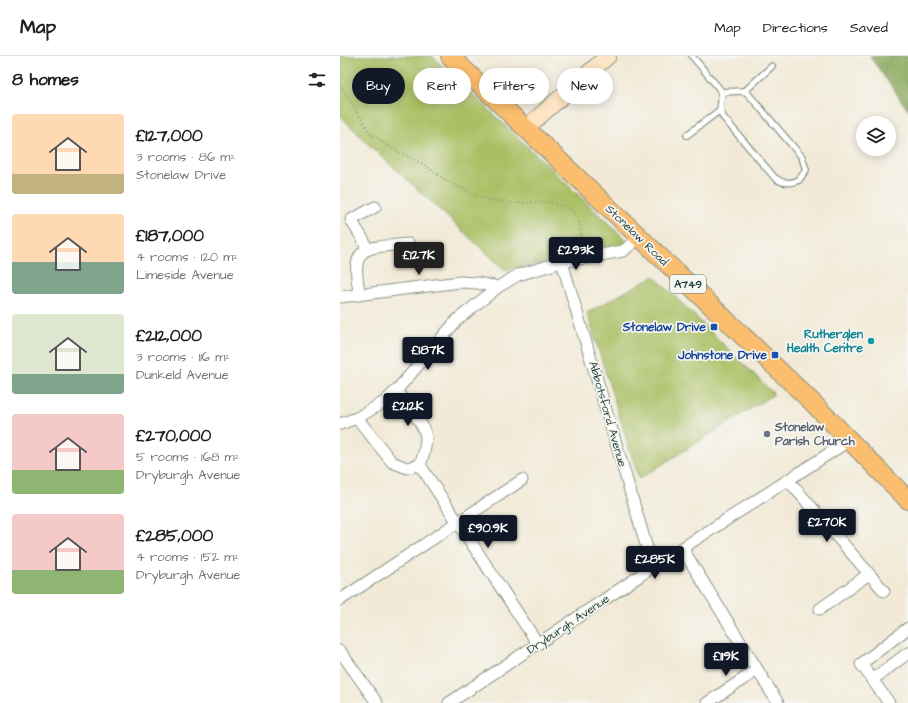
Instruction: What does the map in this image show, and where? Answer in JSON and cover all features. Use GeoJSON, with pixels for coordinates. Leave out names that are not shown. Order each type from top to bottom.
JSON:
{"type":"FeatureCollection","features":[{"type":"Feature","properties":{"kind":"main road","name":"Stonelaw Road"},"geometry":{"type":"LineString","coordinates":[[450,56],[850,440],[908,500]]}},
{"type":"Feature","properties":{"kind":"street"},"geometry":{"type":"LineString","coordinates":[[526,128],[608,56]]}},
{"type":"Feature","properties":{"kind":"street"},"geometry":{"type":"LineString","coordinates":[[366,248],[364,241],[351,220],[375,206]]}},
{"type":"Feature","properties":{"kind":"street"},"geometry":{"type":"LineString","coordinates":[[340,424],[357,418],[384,402],[396,391],[457,320],[498,287],[518,275],[562,262],[624,251],[639,238]]}},
{"type":"Feature","properties":{"kind":"street"},"geometry":{"type":"LineString","coordinates":[[360,294],[356,279],[360,254],[366,248],[409,244]]}},
{"type":"Feature","properties":{"kind":"street","name":"Abbotsford Avenue"},"geometry":{"type":"LineString","coordinates":[[562,262],[647,548],[656,565]]}},
{"type":"Feature","properties":{"kind":"street"},"geometry":{"type":"LineString","coordinates":[[340,297],[460,282],[477,283],[498,287]]}},
{"type":"Feature","properties":{"kind":"street"},"geometry":{"type":"LineString","coordinates":[[396,391],[416,417],[426,437],[420,466],[457,524],[538,644]]}},
{"type":"Feature","properties":{"kind":"street"},"geometry":{"type":"LineString","coordinates":[[357,418],[392,462],[407,468],[420,466]]}},
{"type":"Feature","properties":{"kind":"street","name":"Dryburgh Avenue"},"geometry":{"type":"LineString","coordinates":[[449,703],[656,565],[850,440]]}},
{"type":"Feature","properties":{"kind":"street"},"geometry":{"type":"LineString","coordinates":[[340,600],[522,480]]}},
{"type":"Feature","properties":{"kind":"street"},"geometry":{"type":"LineString","coordinates":[[788,480],[884,591]]}},
{"type":"Feature","properties":{"kind":"street"},"geometry":{"type":"LineString","coordinates":[[682,548],[778,703]]}},
{"type":"Feature","properties":{"kind":"street"},"geometry":{"type":"LineString","coordinates":[[820,609],[869,574]]}},
{"type":"Feature","properties":{"kind":"street"},"geometry":{"type":"LineString","coordinates":[[890,703],[861,664],[908,628]]}},
{"type":"Feature","properties":{"kind":"street"},"geometry":{"type":"LineString","coordinates":[[340,651],[377,703]]}},
{"type":"Feature","properties":{"kind":"street"},"geometry":{"type":"LineString","coordinates":[[872,680],[908,653]]}},
{"type":"Feature","properties":{"kind":"street"},"geometry":{"type":"LineString","coordinates":[[707,703],[757,670]]}},
{"type":"Feature","properties":{"kind":"lane"},"geometry":{"type":"LineString","coordinates":[[692,56],[722,92],[720,110],[723,117],[775,178],[780,182],[786,183],[793,183],[799,180],[806,170],[802,157],[745,91]]}},
{"type":"Feature","properties":{"kind":"lane"},"geometry":{"type":"LineString","coordinates":[[722,92],[745,91],[772,66]]}},
{"type":"Feature","properties":{"kind":"lane"},"geometry":{"type":"LineString","coordinates":[[687,135],[720,110]]}},
{"type":"Feature","properties":{"kind":"path"},"geometry":{"type":"LineString","coordinates":[[340,86],[371,134],[391,148],[421,163],[449,182],[488,200],[514,203],[550,202],[572,210],[579,222],[586,258]]}},
{"type":"Feature","properties":{"kind":"green space"},"geometry":{"type":"Polygon","coordinates":[[[340,56],[432,56],[445,68],[413,68],[413,104],[471,104],[471,93],[479,101],[479,104],[483,104],[628,242],[622,249],[505,270],[365,141],[340,115],[340,56]]]}},
{"type":"Feature","properties":{"kind":"green space"},"geometry":{"type":"Polygon","coordinates":[[[870,56],[908,56],[908,110],[871,58],[870,56]]]}},
{"type":"Feature","properties":{"kind":"green space"},"geometry":{"type":"Polygon","coordinates":[[[654,276],[774,394],[639,479],[587,313],[654,276]]]}},
{"type":"Feature","properties":{"kind":"place","name":"Stonelaw Drive"},"geometry":{"type":"Point","coordinates":[714,327]}},
{"type":"Feature","properties":{"kind":"place","name":"Rutherglen Health Centre"},"geometry":{"type":"Point","coordinates":[871,341]}},
{"type":"Feature","properties":{"kind":"place","name":"Johnstone Drive"},"geometry":{"type":"Point","coordinates":[775,355]}},
{"type":"Feature","properties":{"kind":"place","name":"Stonelaw Parish Church"},"geometry":{"type":"Point","coordinates":[767,434]}}]}
